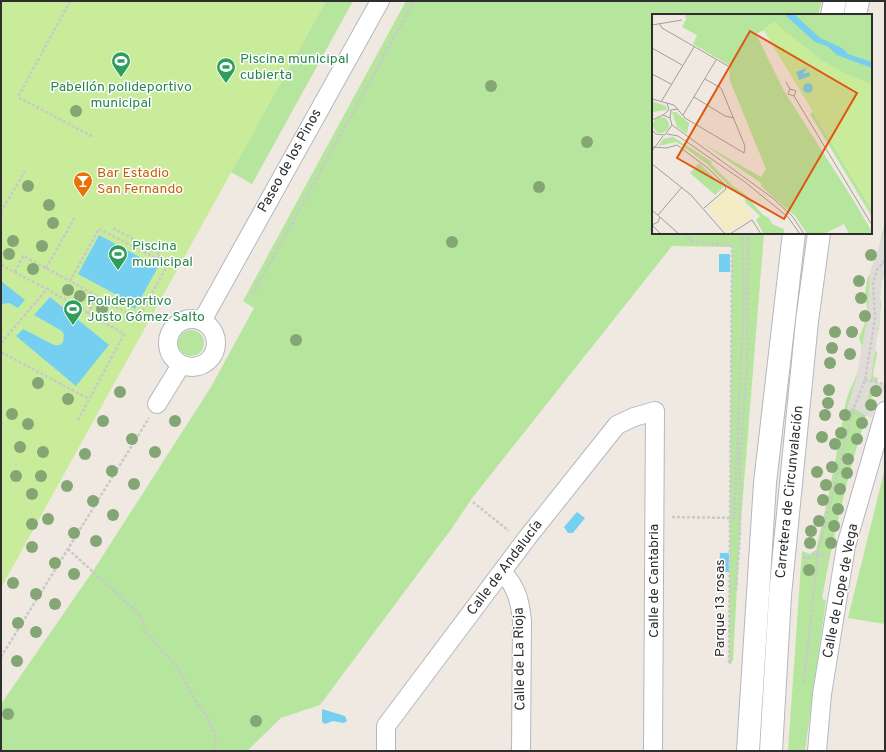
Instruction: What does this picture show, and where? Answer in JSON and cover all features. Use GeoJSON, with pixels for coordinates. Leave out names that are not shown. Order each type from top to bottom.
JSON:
{"type":"FeatureCollection","features":[{"type":"Feature","properties":{"kind":"main road"},"geometry":{"type":"LineString","coordinates":[[832,14],[836,1]]}},
{"type":"Feature","properties":{"kind":"main road"},"geometry":{"type":"LineString","coordinates":[[855,14],[858,1]]}},
{"type":"Feature","properties":{"kind":"main road","name":"Carretera de Circunvalación"},"geometry":{"type":"LineString","coordinates":[[748,751],[764,483],[794,234]]}},
{"type":"Feature","properties":{"kind":"main road","name":"Carretera de Circunvalación"},"geometry":{"type":"LineString","coordinates":[[771,751],[780,595],[807,321],[819,234]]}},
{"type":"Feature","properties":{"kind":"street","name":"Paseo de los Pinos"},"geometry":{"type":"LineString","coordinates":[[202,321],[380,1]]}},
{"type":"Feature","properties":{"kind":"street"},"geometry":{"type":"LineString","coordinates":[[194,319],[202,321],[209,326],[216,341],[212,358],[205,364],[197,367],[181,365],[170,352],[169,336],[178,323],[194,319]]}},
{"type":"Feature","properties":{"kind":"street"},"geometry":{"type":"LineString","coordinates":[[157,404],[181,365]]}},
{"type":"Feature","properties":{"kind":"street","name":"Calle de Andalucía"},"geometry":{"type":"LineString","coordinates":[[386,751],[386,726],[502,572],[617,425],[634,417],[655,411]]}},
{"type":"Feature","properties":{"kind":"street","name":"Calle de Cantabria"},"geometry":{"type":"LineString","coordinates":[[653,751],[655,411]]}},
{"type":"Feature","properties":{"kind":"street","name":"Calle de Lope de Vega"},"geometry":{"type":"LineString","coordinates":[[817,751],[822,694],[846,546],[878,415]]}},
{"type":"Feature","properties":{"kind":"street","name":"Calle de La Rioja"},"geometry":{"type":"LineString","coordinates":[[502,572],[516,589],[522,621],[521,751]]}},
{"type":"Feature","properties":{"kind":"path"},"geometry":{"type":"LineString","coordinates":[[70,1],[18,97],[93,137]]}},
{"type":"Feature","properties":{"kind":"path"},"geometry":{"type":"LineString","coordinates":[[253,294],[414,1]]}},
{"type":"Feature","properties":{"kind":"path"},"geometry":{"type":"LineString","coordinates":[[1,212],[2,207],[25,171]]}},
{"type":"Feature","properties":{"kind":"path"},"geometry":{"type":"LineString","coordinates":[[46,268],[75,217]]}},
{"type":"Feature","properties":{"kind":"path"},"geometry":{"type":"LineString","coordinates":[[113,228],[160,254],[158,259]]}},
{"type":"Feature","properties":{"kind":"path"},"geometry":{"type":"LineString","coordinates":[[14,272],[23,256],[138,319],[166,268],[164,262],[99,229],[70,281]]}},
{"type":"Feature","properties":{"kind":"path","name":"Parque 13 rosas"},"geometry":{"type":"LineString","coordinates":[[687,234],[686,236],[692,242],[732,246],[729,664],[733,660],[734,632]]}},
{"type":"Feature","properties":{"kind":"path"},"geometry":{"type":"LineString","coordinates":[[666,517],[734,518],[744,297],[742,234]]}},
{"type":"Feature","properties":{"kind":"path","name":"Parque 13 rosas"},"geometry":{"type":"LineString","coordinates":[[736,596],[740,533],[740,457],[746,368],[748,234]]}},
{"type":"Feature","properties":{"kind":"path"},"geometry":{"type":"LineString","coordinates":[[804,687],[818,553],[852,412],[865,380],[874,318],[873,283],[877,270],[885,260]]}},
{"type":"Feature","properties":{"kind":"path"},"geometry":{"type":"LineString","coordinates":[[1,265],[124,334],[78,420]]}},
{"type":"Feature","properties":{"kind":"path"},"geometry":{"type":"LineString","coordinates":[[1,343],[46,289]]}},
{"type":"Feature","properties":{"kind":"path"},"geometry":{"type":"LineString","coordinates":[[88,314],[96,296]]}},
{"type":"Feature","properties":{"kind":"path"},"geometry":{"type":"LineString","coordinates":[[1,352],[89,399]]}},
{"type":"Feature","properties":{"kind":"path"},"geometry":{"type":"LineString","coordinates":[[865,380],[885,384]]}},
{"type":"Feature","properties":{"kind":"path"},"geometry":{"type":"LineString","coordinates":[[1,657],[157,404]]}},
{"type":"Feature","properties":{"kind":"path"},"geometry":{"type":"LineString","coordinates":[[852,412],[878,415]]}},
{"type":"Feature","properties":{"kind":"path"},"geometry":{"type":"LineString","coordinates":[[474,502],[510,532]]}},
{"type":"Feature","properties":{"kind":"path"},"geometry":{"type":"LineString","coordinates":[[68,548],[141,616],[144,631],[178,668],[199,707],[207,716],[216,738],[214,751]]}},
{"type":"Feature","properties":{"kind":"path"},"geometry":{"type":"LineString","coordinates":[[799,557],[808,558],[813,554],[818,553],[832,558]]}},
{"type":"Feature","properties":{"kind":"green space","name":"Polideportivo Justo Gómez Salto"},"geometry":{"type":"Polygon","coordinates":[[[1,1],[326,1],[1,588],[1,1]]]}},
{"type":"Feature","properties":{"kind":"green space"},"geometry":{"type":"Polygon","coordinates":[[[326,1],[353,1],[252,184],[231,172],[326,1]]]}},
{"type":"Feature","properties":{"kind":"green space"},"geometry":{"type":"Polygon","coordinates":[[[406,1],[822,1],[818,14],[652,14],[652,234],[764,234],[740,533],[733,660],[729,664],[732,247],[672,246],[473,497],[452,528],[320,705],[281,718],[247,751],[1,751],[1,704],[93,571],[211,387],[254,308],[243,301],[406,1]]]}},
{"type":"Feature","properties":{"kind":"green space"},"geometry":{"type":"Polygon","coordinates":[[[885,223],[885,275],[880,283],[879,295],[881,303],[879,329],[875,349],[877,354],[873,374],[874,377],[878,378],[846,487],[827,571],[822,599],[826,600],[805,751],[788,751],[802,551],[810,554],[816,550],[832,479],[847,398],[862,357],[862,347],[859,338],[868,315],[865,292],[867,280],[883,245],[881,238],[885,223]]]}},
{"type":"Feature","properties":{"kind":"green space"},"geometry":{"type":"Polygon","coordinates":[[[191,330],[201,333],[204,343],[201,353],[191,356],[181,353],[178,343],[181,333],[191,330]]]}},
{"type":"Feature","properties":{"kind":"green space"},"geometry":{"type":"Polygon","coordinates":[[[885,468],[885,624],[848,618],[885,468]]]}},
{"type":"Feature","properties":{"kind":"shaded area"},"geometry":{"type":"Polygon","coordinates":[[[885,228],[885,274],[882,280],[880,316],[871,380],[885,385],[885,392],[871,387],[867,401],[874,411],[871,418],[852,407],[843,422],[856,379],[868,314],[870,272],[885,228]]]}},
{"type":"Feature","properties":{"kind":"water","name":"Piscina municipal"},"geometry":{"type":"Polygon","coordinates":[[[99,235],[158,267],[135,309],[126,304],[128,301],[78,274],[99,235]]]}},
{"type":"Feature","properties":{"kind":"water"},"geometry":{"type":"Polygon","coordinates":[[[719,254],[730,254],[730,272],[719,272],[719,254]]]}},
{"type":"Feature","properties":{"kind":"water"},"geometry":{"type":"Polygon","coordinates":[[[1,281],[25,300],[18,308],[9,303],[1,304],[1,281]]]}},
{"type":"Feature","properties":{"kind":"water"},"geometry":{"type":"Polygon","coordinates":[[[50,297],[109,345],[76,386],[16,336],[23,329],[54,345],[60,345],[63,342],[64,335],[62,331],[34,315],[50,297]]]}},
{"type":"Feature","properties":{"kind":"water"},"geometry":{"type":"Polygon","coordinates":[[[577,512],[585,518],[573,533],[568,533],[564,527],[577,512]]]}},
{"type":"Feature","properties":{"kind":"water"},"geometry":{"type":"Polygon","coordinates":[[[720,553],[729,553],[729,572],[719,572],[720,553]]]}},
{"type":"Feature","properties":{"kind":"water"},"geometry":{"type":"Polygon","coordinates":[[[322,709],[345,716],[347,721],[344,723],[333,721],[325,724],[322,722],[322,709]]]}},
{"type":"Feature","properties":{"kind":"place","name":"Pabellón polideportivo municipal"},"geometry":{"type":"Point","coordinates":[121,78]}},
{"type":"Feature","properties":{"kind":"place","name":"Piscina municipal cubierta"},"geometry":{"type":"Point","coordinates":[226,84]}},
{"type":"Feature","properties":{"kind":"place","name":"Bar Estadio San Fernando"},"geometry":{"type":"Point","coordinates":[83,198]}},
{"type":"Feature","properties":{"kind":"place","name":"Piscina municipal"},"geometry":{"type":"Point","coordinates":[118,271]}},
{"type":"Feature","properties":{"kind":"place","name":"Polideportivo Justo Gómez Salto"},"geometry":{"type":"Point","coordinates":[73,326]}}]}
